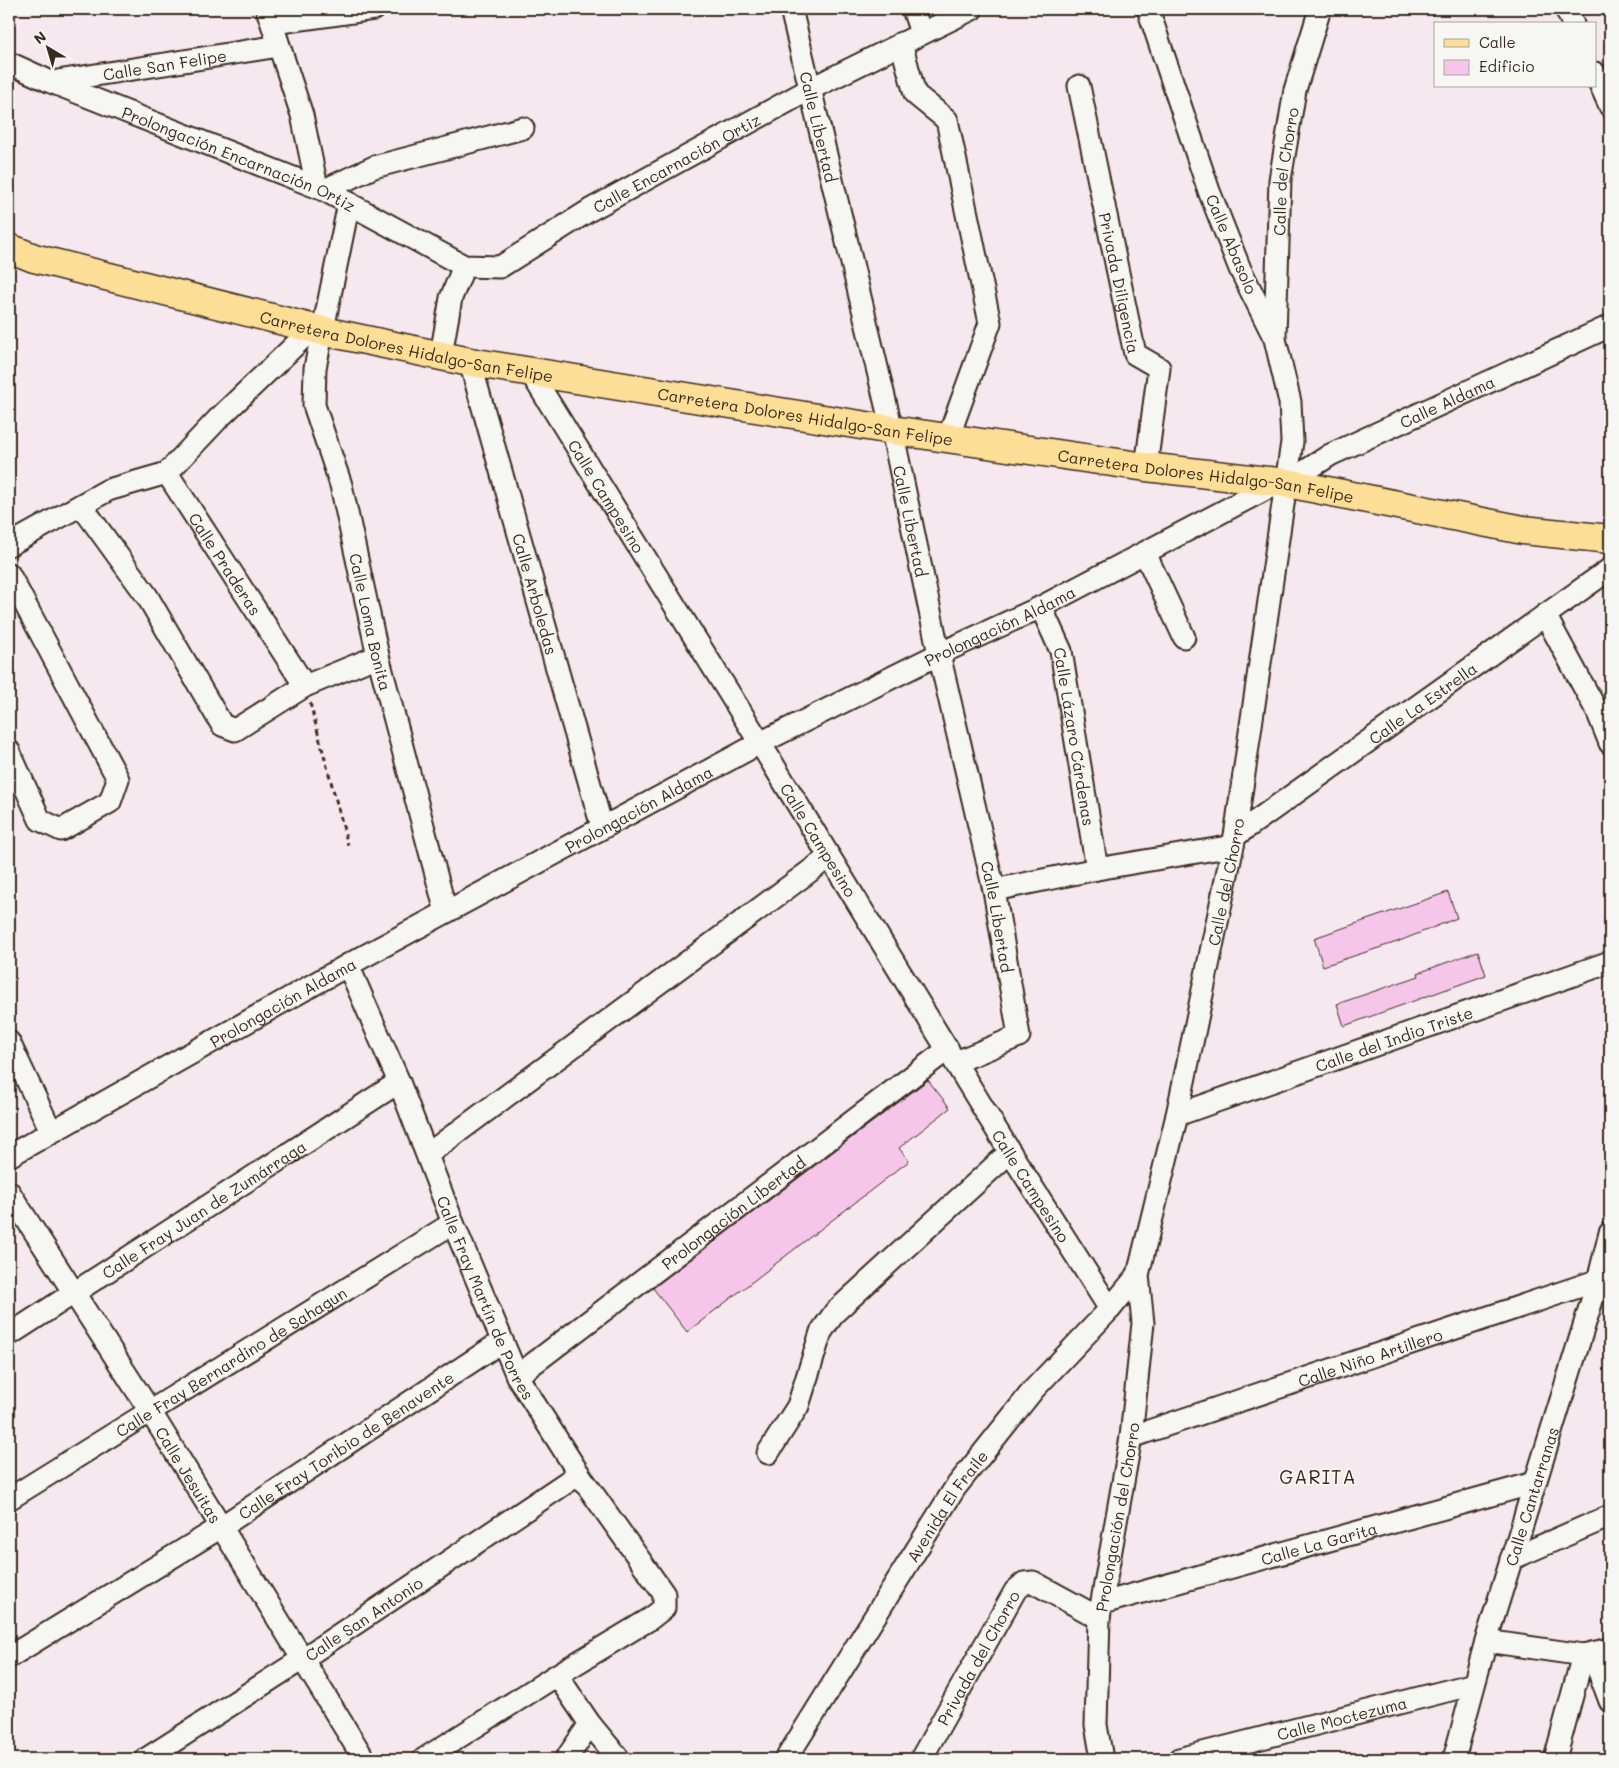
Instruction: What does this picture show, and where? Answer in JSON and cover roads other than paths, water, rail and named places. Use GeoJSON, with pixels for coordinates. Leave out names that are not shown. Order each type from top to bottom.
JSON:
{"type":"FeatureCollection","features":[{"type":"Feature","properties":{"kind":"main road","name":"Carretera Dolores Hidalgo-San Felipe"},"geometry":{"type":"LineString","coordinates":[[9,248],[34,258],[317,330],[470,362],[892,430],[1146,468],[1283,483],[1523,530],[1610,539]]}},
{"type":"Feature","properties":{"kind":"street"},"geometry":{"type":"LineString","coordinates":[[374,9],[270,16],[278,46],[302,115],[321,188],[374,167],[523,128]]}},
{"type":"Feature","properties":{"kind":"street","name":"Calle Libertad"},"geometry":{"type":"LineString","coordinates":[[791,9],[812,88],[892,430],[939,654],[994,890],[1019,1036]]}},
{"type":"Feature","properties":{"kind":"street"},"geometry":{"type":"LineString","coordinates":[[913,9],[921,33]]}},
{"type":"Feature","properties":{"kind":"street","name":"Calle Encarnación Ortiz"},"geometry":{"type":"LineString","coordinates":[[464,266],[500,267],[590,210],[812,88],[972,9]]}},
{"type":"Feature","properties":{"kind":"street","name":"Calle Abasolo"},"geometry":{"type":"LineString","coordinates":[[1148,9],[1209,191],[1240,269],[1275,339],[1290,402],[1292,442],[1283,483]]}},
{"type":"Feature","properties":{"kind":"street","name":"Calle del Chorro"},"geometry":{"type":"LineString","coordinates":[[1275,339],[1280,180],[1295,90],[1320,9]]}},
{"type":"Feature","properties":{"kind":"street"},"geometry":{"type":"LineString","coordinates":[[1566,9],[1572,22]]}},
{"type":"Feature","properties":{"kind":"street"},"geometry":{"type":"LineString","coordinates":[[901,43],[916,94],[947,120],[990,323],[948,438]]}},
{"type":"Feature","properties":{"kind":"street","name":"Calle San Felipe"},"geometry":{"type":"LineString","coordinates":[[51,82],[278,46]]}},
{"type":"Feature","properties":{"kind":"street","name":"Prolongación Encarnación Ortiz"},"geometry":{"type":"LineString","coordinates":[[9,63],[51,82],[321,188],[464,266]]}},
{"type":"Feature","properties":{"kind":"street"},"geometry":{"type":"LineString","coordinates":[[1596,75],[1610,106]]}},
{"type":"Feature","properties":{"kind":"street","name":"Privada Diligencia"},"geometry":{"type":"LineString","coordinates":[[1078,86],[1135,354],[1158,368],[1146,468]]}},
{"type":"Feature","properties":{"kind":"street","name":"Calle Loma Bonita"},"geometry":{"type":"LineString","coordinates":[[349,203],[317,330],[314,405],[340,485],[378,656],[446,912]]}},
{"type":"Feature","properties":{"kind":"street"},"geometry":{"type":"LineString","coordinates":[[441,355],[451,298],[464,266]]}},
{"type":"Feature","properties":{"kind":"street","name":"Calle Aldama"},"geometry":{"type":"LineString","coordinates":[[1283,483],[1330,455],[1610,326]]}},
{"type":"Feature","properties":{"kind":"street"},"geometry":{"type":"LineString","coordinates":[[9,545],[108,490],[168,473],[218,419],[317,330]]}},
{"type":"Feature","properties":{"kind":"street","name":"Calle Arboledas"},"geometry":{"type":"LineString","coordinates":[[470,362],[602,827]]}},
{"type":"Feature","properties":{"kind":"street","name":"Calle Campesino"},"geometry":{"type":"LineString","coordinates":[[529,370],[1010,1152],[1110,1310]]}},
{"type":"Feature","properties":{"kind":"street","name":"Calle Praderas"},"geometry":{"type":"LineString","coordinates":[[168,473],[305,686]]}},
{"type":"Feature","properties":{"kind":"street","name":"Calle del Chorro"},"geometry":{"type":"LineString","coordinates":[[1138,1276],[1177,1115],[1234,841],[1283,483]]}},
{"type":"Feature","properties":{"kind":"street","name":"Prolongación Aldama"},"geometry":{"type":"LineString","coordinates":[[9,1156],[348,965],[760,743],[939,654],[1041,607],[1283,483]]}},
{"type":"Feature","properties":{"kind":"street"},"geometry":{"type":"LineString","coordinates":[[81,505],[147,596],[222,725],[235,730],[305,686],[378,656]]}},
{"type":"Feature","properties":{"kind":"street"},"geometry":{"type":"LineString","coordinates":[[1145,553],[1184,637]]}},
{"type":"Feature","properties":{"kind":"street","name":"Calle La Estrella"},"geometry":{"type":"LineString","coordinates":[[994,890],[1234,841],[1610,569]]}},
{"type":"Feature","properties":{"kind":"street"},"geometry":{"type":"LineString","coordinates":[[9,574],[118,779],[110,802],[61,830],[40,820],[9,751]]}},
{"type":"Feature","properties":{"kind":"street","name":"Calle Lázaro Cárdenas"},"geometry":{"type":"LineString","coordinates":[[1041,607],[1061,651],[1098,869]]}},
{"type":"Feature","properties":{"kind":"street"},"geometry":{"type":"LineString","coordinates":[[1545,615],[1598,713],[1610,743]]}},
{"type":"Feature","properties":{"kind":"street"},"geometry":{"type":"LineString","coordinates":[[428,1154],[829,857]]}},
{"type":"Feature","properties":{"kind":"street","name":"Calle del Indio Triste"},"geometry":{"type":"LineString","coordinates":[[1177,1115],[1610,962]]}},
{"type":"Feature","properties":{"kind":"street","name":"Calle Fray Martín de Porres"},"geometry":{"type":"LineString","coordinates":[[348,965],[399,1082],[453,1223],[517,1376],[579,1474],[664,1594],[664,1608],[650,1619],[557,1675]]}},
{"type":"Feature","properties":{"kind":"street","name":"Prolongación Libertad"},"geometry":{"type":"LineString","coordinates":[[517,1376],[952,1056],[1019,1036]]}},
{"type":"Feature","properties":{"kind":"street"},"geometry":{"type":"LineString","coordinates":[[9,1042],[52,1131]]}},
{"type":"Feature","properties":{"kind":"street","name":"Calle Fray Juan de Zumárraga"},"geometry":{"type":"LineString","coordinates":[[9,1335],[399,1082]]}},
{"type":"Feature","properties":{"kind":"street"},"geometry":{"type":"LineString","coordinates":[[768,1452],[798,1406],[821,1332],[835,1312],[1010,1152]]}},
{"type":"Feature","properties":{"kind":"street","name":"Calle Jesuitas"},"geometry":{"type":"LineString","coordinates":[[9,1192],[76,1292],[304,1658],[364,1759]]}},
{"type":"Feature","properties":{"kind":"street","name":"Calle Fray Bernardino de Sahagun"},"geometry":{"type":"LineString","coordinates":[[9,1499],[453,1223]]}},
{"type":"Feature","properties":{"kind":"street","name":"Calle Cantarranas"},"geometry":{"type":"LineString","coordinates":[[1454,1759],[1486,1641],[1534,1483],[1604,1278],[1610,1233]]}},
{"type":"Feature","properties":{"kind":"street","name":"Avenida El Fraile"},"geometry":{"type":"LineString","coordinates":[[786,1759],[955,1488],[1034,1389],[1110,1310],[1138,1276]]}},
{"type":"Feature","properties":{"kind":"street","name":"Prolongación del Chorro"},"geometry":{"type":"LineString","coordinates":[[1102,1759],[1096,1725],[1101,1610],[1131,1437],[1143,1323],[1138,1276]]}},
{"type":"Feature","properties":{"kind":"street","name":"Calle Niño Artillero"},"geometry":{"type":"LineString","coordinates":[[1131,1437],[1604,1278]]}},
{"type":"Feature","properties":{"kind":"street","name":"Calle Fray Toribio de Benavente"},"geometry":{"type":"LineString","coordinates":[[9,1657],[221,1527],[502,1342]]}},
{"type":"Feature","properties":{"kind":"street","name":"Calle San Antonio"},"geometry":{"type":"LineString","coordinates":[[146,1759],[304,1658],[579,1474]]}},
{"type":"Feature","properties":{"kind":"street","name":"Calle La Garita"},"geometry":{"type":"LineString","coordinates":[[1101,1610],[1534,1483]]}},
{"type":"Feature","properties":{"kind":"street"},"geometry":{"type":"LineString","coordinates":[[1511,1559],[1610,1516]]}},
{"type":"Feature","properties":{"kind":"street","name":"Privada del Chorro"},"geometry":{"type":"LineString","coordinates":[[922,1758],[1015,1591],[1024,1583],[1033,1582],[1101,1610]]}},
{"type":"Feature","properties":{"kind":"street"},"geometry":{"type":"LineString","coordinates":[[1486,1641],[1595,1652]]}},
{"type":"Feature","properties":{"kind":"street"},"geometry":{"type":"LineString","coordinates":[[1595,1652],[1610,1700]]}},
{"type":"Feature","properties":{"kind":"street"},"geometry":{"type":"LineString","coordinates":[[1555,1759],[1595,1652]]}},
{"type":"Feature","properties":{"kind":"street"},"geometry":{"type":"LineString","coordinates":[[424,1759],[557,1675],[590,1724],[619,1759]]}},
{"type":"Feature","properties":{"kind":"street","name":"Calle Moctezuma"},"geometry":{"type":"LineString","coordinates":[[1179,1759],[1474,1684]]}},
{"type":"Feature","properties":{"kind":"street"},"geometry":{"type":"LineString","coordinates":[[566,1759],[590,1724]]}},
{"type":"Feature","properties":{"kind":"district","name":"GARITA"},"geometry":{"type":"Point","coordinates":[1318,1476]}}]}
